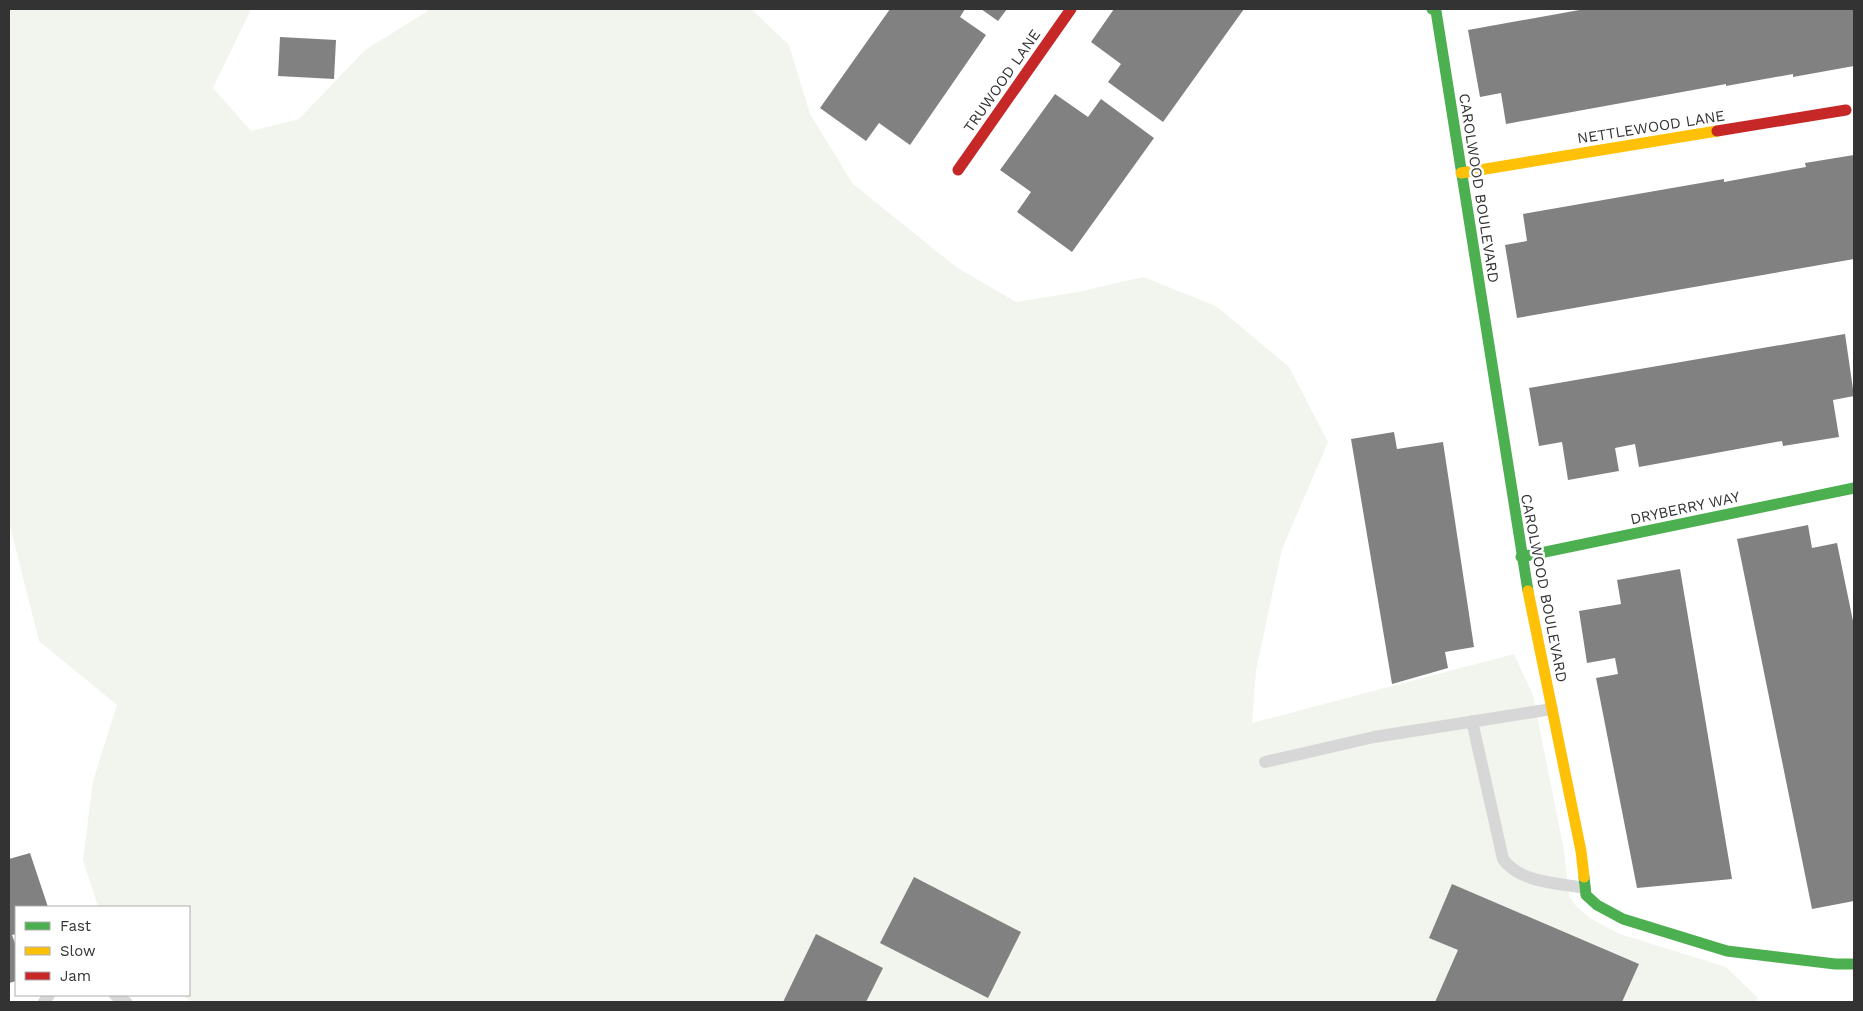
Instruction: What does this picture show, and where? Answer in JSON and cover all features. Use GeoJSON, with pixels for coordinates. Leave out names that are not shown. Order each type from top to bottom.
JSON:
{"type":"FeatureCollection","features":[{"type":"Feature","properties":{"kind":"street","name":"TRUWOOD LANE"},"geometry":{"type":"LineString","coordinates":[[958,170],[1071,9]]}},
{"type":"Feature","properties":{"kind":"street","name":"CAROLWOOD BOULEVARD"},"geometry":{"type":"LineString","coordinates":[[1432,9],[1436,11],[1522,557],[1581,851],[1585,888]]}},
{"type":"Feature","properties":{"kind":"street","name":"NETTLEWOOD LANE"},"geometry":{"type":"LineString","coordinates":[[1461,173],[1846,110]]}},
{"type":"Feature","properties":{"kind":"street","name":"DRYBERRY WAY"},"geometry":{"type":"LineString","coordinates":[[1522,557],[1854,488]]}},
{"type":"Feature","properties":{"kind":"street"},"geometry":{"type":"LineString","coordinates":[[1585,888],[1586,895],[1598,905],[1624,919],[1726,951],[1835,964],[1854,964]]}},
{"type":"Feature","properties":{"kind":"lane"},"geometry":{"type":"LineString","coordinates":[[1265,762],[1374,737],[1552,709]]}},
{"type":"Feature","properties":{"kind":"lane"},"geometry":{"type":"LineString","coordinates":[[1472,722],[1502,859],[1509,869],[1529,878],[1585,888]]}},
{"type":"Feature","properties":{"kind":"shaded area"},"geometry":{"type":"Polygon","coordinates":[[[9,9],[251,9],[213,88],[251,131],[299,119],[365,50],[431,9],[751,9],[789,45],[810,114],[853,184],[956,267],[1016,302],[1078,292],[1143,277],[1216,306],[1289,367],[1328,442],[1282,549],[1256,670],[1252,723],[1514,654],[1533,695],[1564,851],[1569,895],[1576,906],[1591,919],[1620,934],[1726,967],[1758,998],[1757,1002],[193,1002],[183,996],[190,996],[190,906],[98,906],[83,860],[93,781],[117,705],[39,641],[9,522],[9,9]]]}},
{"type":"Feature","properties":{"kind":"building"},"geometry":{"type":"Polygon","coordinates":[[[890,9],[965,9],[960,17],[986,35],[910,145],[879,123],[866,141],[820,108],[890,9]]]}},
{"type":"Feature","properties":{"kind":"building"},"geometry":{"type":"Polygon","coordinates":[[[981,9],[1007,9],[998,21],[981,9]]]}},
{"type":"Feature","properties":{"kind":"building"},"geometry":{"type":"Polygon","coordinates":[[[1114,9],[1244,9],[1163,122],[1108,82],[1121,64],[1091,42],[1114,9]]]}},
{"type":"Feature","properties":{"kind":"building"},"geometry":{"type":"Polygon","coordinates":[[[1585,9],[1854,9],[1854,66],[1793,77],[1793,74],[1726,86],[1726,84],[1506,124],[1501,93],[1480,97],[1468,30],[1585,9]]]}},
{"type":"Feature","properties":{"kind":"building"},"geometry":{"type":"Polygon","coordinates":[[[280,37],[336,40],[334,79],[278,76],[280,37]]]}},
{"type":"Feature","properties":{"kind":"building"},"geometry":{"type":"Polygon","coordinates":[[[1055,94],[1088,117],[1101,99],[1154,138],[1072,252],[1017,212],[1031,192],[1000,170],[1055,94]]]}},
{"type":"Feature","properties":{"kind":"building"},"geometry":{"type":"Polygon","coordinates":[[[1854,155],[1854,259],[1517,318],[1505,245],[1527,241],[1523,214],[1724,179],[1724,182],[1806,167],[1805,163],[1854,155]]]}},
{"type":"Feature","properties":{"kind":"building"},"geometry":{"type":"Polygon","coordinates":[[[1845,334],[1854,396],[1833,400],[1839,437],[1783,446],[1782,441],[1639,467],[1635,444],[1615,448],[1619,471],[1568,480],[1562,442],[1539,446],[1529,388],[1845,334]]]}},
{"type":"Feature","properties":{"kind":"building"},"geometry":{"type":"Polygon","coordinates":[[[1394,432],[1397,449],[1443,442],[1474,647],[1445,652],[1448,668],[1392,684],[1351,439],[1394,432]]]}},
{"type":"Feature","properties":{"kind":"building"},"geometry":{"type":"Polygon","coordinates":[[[1808,525],[1812,548],[1837,543],[1854,626],[1854,901],[1812,909],[1737,539],[1808,525]]]}},
{"type":"Feature","properties":{"kind":"building"},"geometry":{"type":"Polygon","coordinates":[[[1680,569],[1732,879],[1637,888],[1596,678],[1618,674],[1615,658],[1587,663],[1579,611],[1621,604],[1617,580],[1680,569]]]}},
{"type":"Feature","properties":{"kind":"building"},"geometry":{"type":"Polygon","coordinates":[[[30,853],[48,906],[15,906],[15,934],[12,935],[15,943],[15,981],[9,983],[9,859],[30,853]]]}},
{"type":"Feature","properties":{"kind":"building"},"geometry":{"type":"Polygon","coordinates":[[[914,877],[1021,932],[988,998],[880,943],[914,877]]]}},
{"type":"Feature","properties":{"kind":"building"},"geometry":{"type":"Polygon","coordinates":[[[1452,884],[1639,964],[1622,1002],[1435,1002],[1458,950],[1429,938],[1452,884]]]}},
{"type":"Feature","properties":{"kind":"building"},"geometry":{"type":"Polygon","coordinates":[[[816,934],[883,968],[866,1002],[783,1002],[816,934]]]}},
{"type":"Feature","properties":{"kind":"traffic: fast"},"geometry":{"type":"LineString","coordinates":[[1432,9],[1436,11],[1528,591]]}},
{"type":"Feature","properties":{"kind":"traffic: fast"},"geometry":{"type":"LineString","coordinates":[[1521,557],[1854,488]]}},
{"type":"Feature","properties":{"kind":"traffic: fast"},"geometry":{"type":"LineString","coordinates":[[1584,877],[1586,895],[1597,905],[1623,919],[1727,951],[1835,964],[1854,964]]}},
{"type":"Feature","properties":{"kind":"traffic: slow"},"geometry":{"type":"LineString","coordinates":[[1461,173],[1717,131]]}},
{"type":"Feature","properties":{"kind":"traffic: slow"},"geometry":{"type":"LineString","coordinates":[[1528,591],[1581,851],[1584,877]]}},
{"type":"Feature","properties":{"kind":"traffic: jam"},"geometry":{"type":"LineString","coordinates":[[958,170],[1071,9]]}},
{"type":"Feature","properties":{"kind":"traffic: jam"},"geometry":{"type":"LineString","coordinates":[[1717,131],[1846,110]]}}]}
